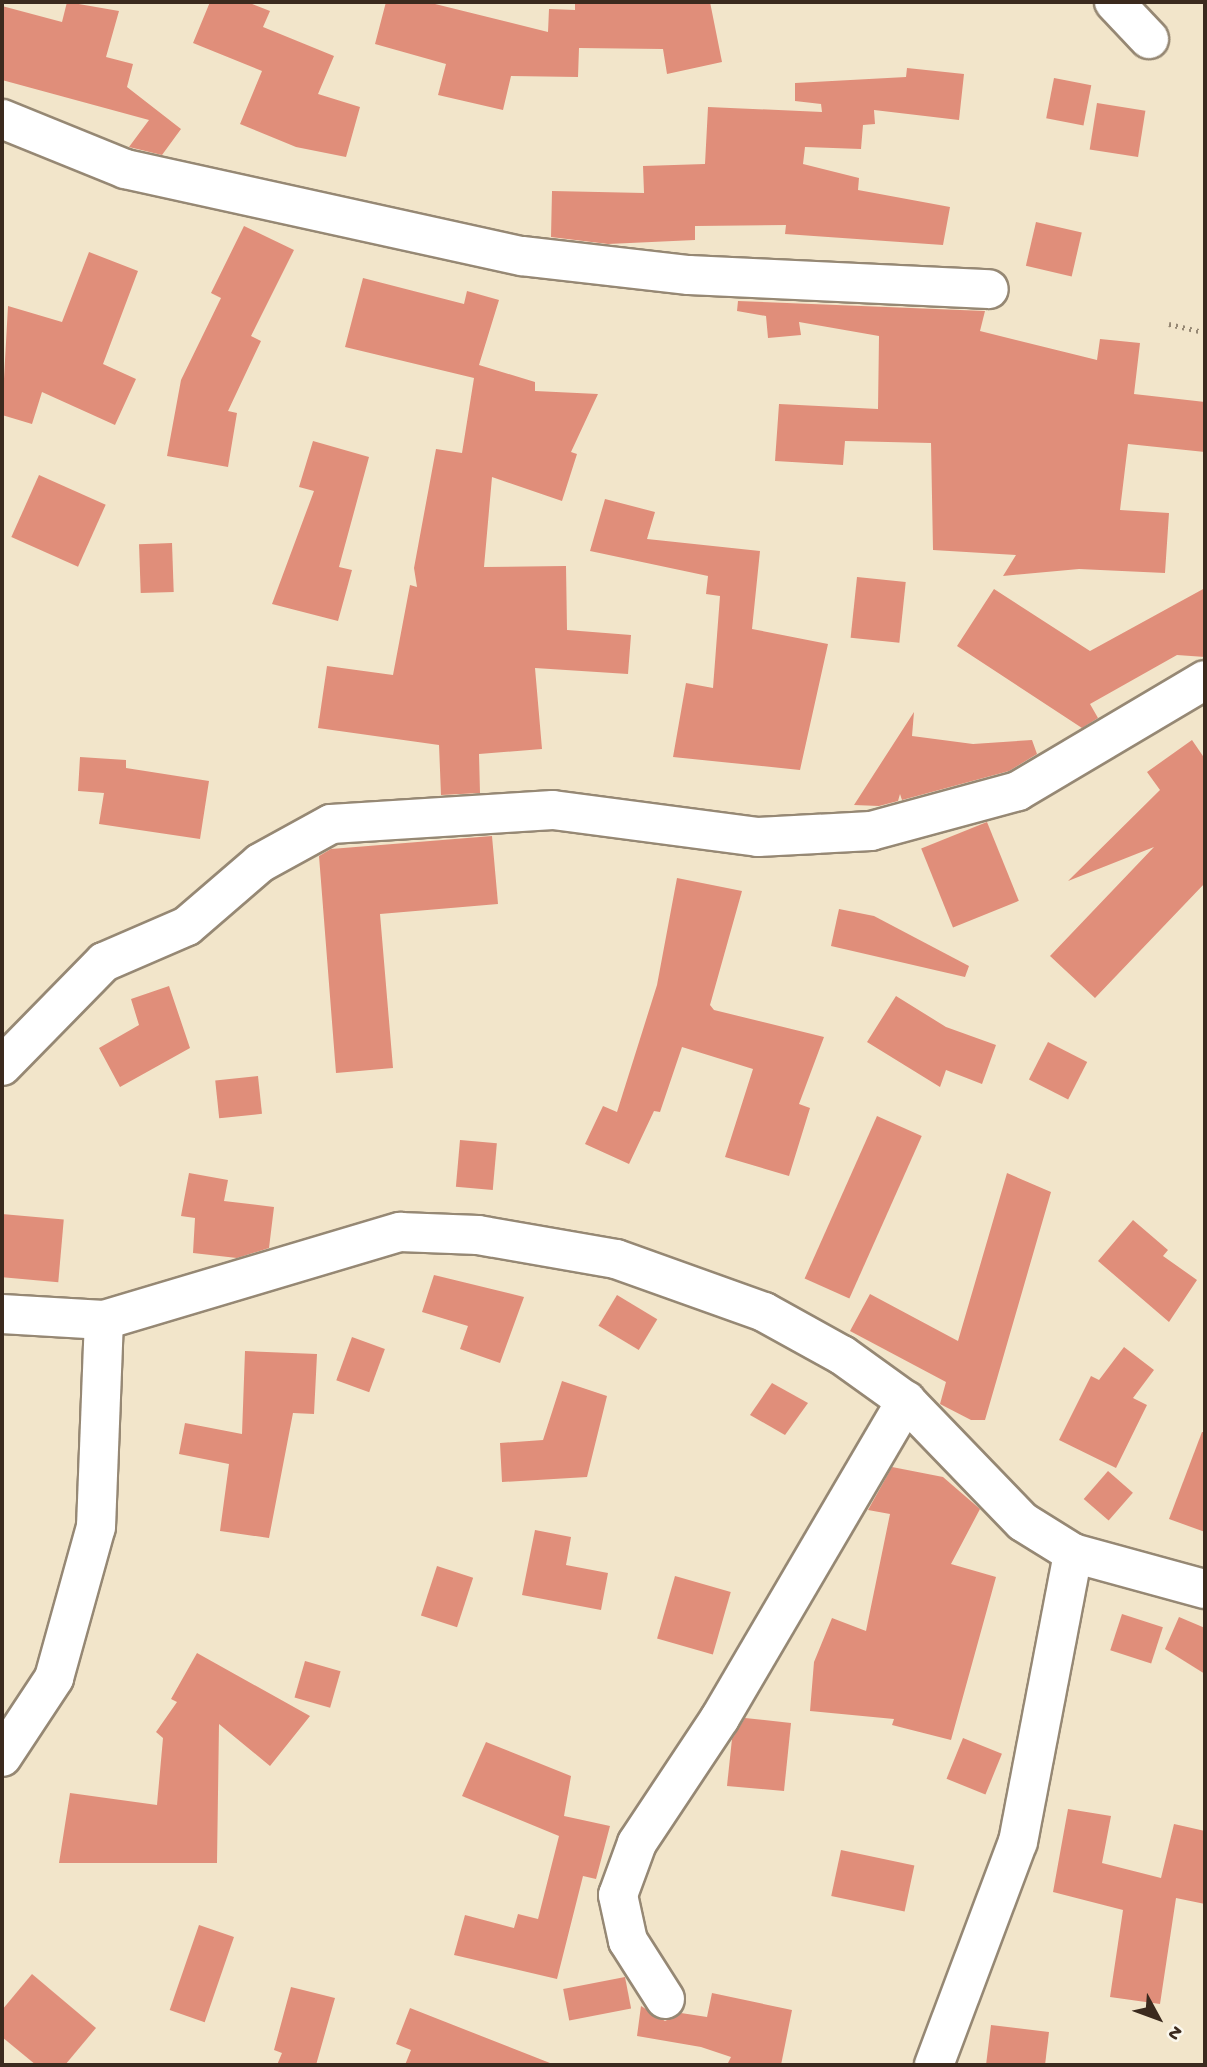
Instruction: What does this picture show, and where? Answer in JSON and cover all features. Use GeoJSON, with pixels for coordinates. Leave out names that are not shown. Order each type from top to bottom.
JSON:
{"type":"FeatureCollection","features":[{"type":"Feature","properties":{"kind":"street"},"geometry":{"type":"LineString","coordinates":[[1114,2],[1149,39]]}},
{"type":"Feature","properties":{"kind":"street"},"geometry":{"type":"LineString","coordinates":[[2,119],[125,169],[522,256],[689,275],[989,289]]}},
{"type":"Feature","properties":{"kind":"street"},"geometry":{"type":"LineString","coordinates":[[2,1066],[104,962],[187,926],[260,863],[331,824],[553,810],[758,836],[870,831],[1018,791],[1205,680]]}},
{"type":"Feature","properties":{"kind":"street"},"geometry":{"type":"LineString","coordinates":[[2,1314],[104,1320],[400,1232],[478,1235],[617,1259],[764,1312],[906,1401],[1023,1521],[1073,1553],[1205,1589]]}},
{"type":"Feature","properties":{"kind":"street"},"geometry":{"type":"LineString","coordinates":[[2,1757],[54,1678],[96,1527],[104,1320]]}},
{"type":"Feature","properties":{"kind":"street"},"geometry":{"type":"LineString","coordinates":[[665,1999],[628,1941],[618,1895],[637,1843],[720,1718],[906,1401]]}},
{"type":"Feature","properties":{"kind":"street"},"geometry":{"type":"LineString","coordinates":[[934,2065],[1018,1842],[1073,1553]]}},
{"type":"Feature","properties":{"kind":"path"},"geometry":{"type":"LineString","coordinates":[[1169,324],[1205,332]]}},
{"type":"Feature","properties":{"kind":"building"},"geometry":{"type":"Polygon","coordinates":[[[67,2],[119,11],[106,57],[133,64],[127,87],[181,129],[162,155],[129,147],[149,120],[2,80],[2,6],[62,22],[67,2]]]}},
{"type":"Feature","properties":{"kind":"building"},"geometry":{"type":"Polygon","coordinates":[[[210,2],[247,2],[270,11],[263,27],[334,56],[318,94],[360,107],[346,157],[296,147],[240,124],[262,71],[193,43],[210,2]]]}},
{"type":"Feature","properties":{"kind":"building"},"geometry":{"type":"Polygon","coordinates":[[[386,2],[427,2],[548,32],[549,9],[575,10],[575,2],[710,2],[722,62],[667,74],[663,49],[579,48],[578,77],[511,76],[503,110],[438,95],[446,64],[375,44],[386,2]]]}},
{"type":"Feature","properties":{"kind":"building"},"geometry":{"type":"Polygon","coordinates":[[[907,68],[964,74],[959,120],[874,110],[875,124],[863,125],[861,149],[805,147],[803,164],[859,178],[858,190],[950,207],[943,245],[785,234],[786,225],[695,226],[695,240],[608,244],[551,237],[552,191],[644,193],[643,166],[705,164],[708,107],[822,112],[821,104],[795,101],[795,83],[906,77],[907,68]]]}},
{"type":"Feature","properties":{"kind":"building"},"geometry":{"type":"Polygon","coordinates":[[[1054,78],[1091,85],[1083,125],[1046,118],[1054,78]]]}},
{"type":"Feature","properties":{"kind":"building"},"geometry":{"type":"Polygon","coordinates":[[[1097,103],[1145,111],[1138,157],[1090,149],[1097,103]]]}},
{"type":"Feature","properties":{"kind":"building"},"geometry":{"type":"Polygon","coordinates":[[[1036,222],[1082,233],[1072,276],[1026,266],[1036,222]]]}},
{"type":"Feature","properties":{"kind":"building"},"geometry":{"type":"Polygon","coordinates":[[[244,226],[294,250],[251,336],[261,341],[228,411],[237,413],[228,467],[167,456],[181,380],[221,298],[211,293],[244,226]]]}},
{"type":"Feature","properties":{"kind":"building"},"geometry":{"type":"Polygon","coordinates":[[[89,252],[138,271],[103,364],[136,379],[115,425],[42,392],[32,424],[2,415],[8,306],[62,322],[89,252]]]}},
{"type":"Feature","properties":{"kind":"building"},"geometry":{"type":"Polygon","coordinates":[[[363,278],[464,304],[467,291],[499,300],[479,365],[535,382],[535,391],[598,394],[571,452],[577,454],[562,501],[492,477],[484,567],[566,566],[567,630],[631,635],[628,674],[535,668],[542,749],[479,754],[480,793],[441,795],[439,745],[318,728],[327,666],[393,675],[410,585],[417,587],[414,568],[436,449],[462,453],[474,378],[345,347],[363,278]]]}},
{"type":"Feature","properties":{"kind":"building"},"geometry":{"type":"Polygon","coordinates":[[[738,301],[985,311],[980,331],[1097,360],[1100,339],[1140,343],[1134,394],[1205,402],[1205,452],[1128,444],[1120,510],[1169,513],[1165,573],[1079,569],[1003,576],[1016,555],[933,550],[931,443],[845,441],[843,465],[775,461],[779,404],[878,409],[879,336],[799,322],[801,335],[768,338],[766,316],[737,311],[738,301]]]}},
{"type":"Feature","properties":{"kind":"building"},"geometry":{"type":"Polygon","coordinates":[[[313,441],[369,457],[339,567],[352,570],[338,621],[272,604],[314,491],[299,487],[313,441]]]}},
{"type":"Feature","properties":{"kind":"building"},"geometry":{"type":"Polygon","coordinates":[[[39,475],[106,505],[78,567],[11,537],[39,475]]]}},
{"type":"Feature","properties":{"kind":"building"},"geometry":{"type":"Polygon","coordinates":[[[605,499],[655,512],[647,539],[760,551],[752,629],[828,644],[800,770],[673,757],[686,683],[713,688],[720,596],[706,594],[708,576],[590,551],[605,499]]]}},
{"type":"Feature","properties":{"kind":"building"},"geometry":{"type":"Polygon","coordinates":[[[172,543],[174,592],[141,593],[139,544],[172,543]]]}},
{"type":"Feature","properties":{"kind":"building"},"geometry":{"type":"Polygon","coordinates":[[[857,577],[906,582],[899,643],[851,638],[857,577]]]}},
{"type":"Feature","properties":{"kind":"building"},"geometry":{"type":"Polygon","coordinates":[[[1205,588],[1205,657],[1177,655],[1090,704],[1098,718],[1082,728],[957,646],[994,589],[1090,651],[1205,588]]]}},
{"type":"Feature","properties":{"kind":"building"},"geometry":{"type":"Polygon","coordinates":[[[914,712],[912,736],[973,744],[1032,740],[1037,754],[1009,771],[902,800],[900,794],[898,801],[879,806],[854,805],[914,712]]]}},
{"type":"Feature","properties":{"kind":"building"},"geometry":{"type":"Polygon","coordinates":[[[1192,740],[1205,759],[1205,883],[1095,998],[1050,956],[1154,847],[1068,881],[1160,790],[1147,772],[1192,740]]]}},
{"type":"Feature","properties":{"kind":"building"},"geometry":{"type":"Polygon","coordinates":[[[80,757],[126,760],[126,768],[209,781],[200,839],[99,824],[104,793],[78,791],[80,757]]]}},
{"type":"Feature","properties":{"kind":"building"},"geometry":{"type":"Polygon","coordinates":[[[987,822],[1019,901],[953,927],[921,849],[987,822]]]}},
{"type":"Feature","properties":{"kind":"building"},"geometry":{"type":"Polygon","coordinates":[[[492,836],[498,904],[380,914],[393,1068],[336,1073],[319,856],[331,849],[492,836]]]}},
{"type":"Feature","properties":{"kind":"building"},"geometry":{"type":"Polygon","coordinates":[[[677,878],[742,891],[710,1005],[714,1010],[824,1037],[799,1104],[810,1108],[789,1176],[725,1157],[753,1069],[682,1047],[660,1112],[654,1111],[629,1164],[585,1144],[603,1106],[617,1112],[657,985],[677,878]]]}},
{"type":"Feature","properties":{"kind":"building"},"geometry":{"type":"Polygon","coordinates":[[[839,909],[874,916],[969,966],[965,977],[831,946],[839,909]]]}},
{"type":"Feature","properties":{"kind":"building"},"geometry":{"type":"Polygon","coordinates":[[[169,986],[190,1048],[120,1087],[99,1048],[139,1025],[131,999],[169,986]]]}},
{"type":"Feature","properties":{"kind":"building"},"geometry":{"type":"Polygon","coordinates":[[[896,996],[946,1027],[996,1045],[982,1084],[946,1070],[940,1087],[867,1042],[896,996]]]}},
{"type":"Feature","properties":{"kind":"building"},"geometry":{"type":"Polygon","coordinates":[[[1048,1042],[1087,1062],[1068,1099],[1029,1079],[1048,1042]]]}},
{"type":"Feature","properties":{"kind":"building"},"geometry":{"type":"Polygon","coordinates":[[[258,1076],[262,1114],[219,1118],[215,1080],[258,1076]]]}},
{"type":"Feature","properties":{"kind":"building"},"geometry":{"type":"Polygon","coordinates":[[[877,1116],[922,1136],[849,1299],[805,1279],[877,1116]]]}},
{"type":"Feature","properties":{"kind":"building"},"geometry":{"type":"Polygon","coordinates":[[[460,1140],[497,1143],[493,1190],[456,1187],[460,1140]]]}},
{"type":"Feature","properties":{"kind":"building"},"geometry":{"type":"Polygon","coordinates":[[[189,1173],[228,1180],[224,1201],[274,1207],[269,1248],[237,1258],[193,1253],[195,1218],[181,1216],[189,1173]]]}},
{"type":"Feature","properties":{"kind":"building"},"geometry":{"type":"Polygon","coordinates":[[[1007,1173],[1051,1192],[985,1420],[971,1420],[940,1404],[946,1382],[850,1331],[870,1294],[958,1341],[1007,1173]]]}},
{"type":"Feature","properties":{"kind":"building"},"geometry":{"type":"Polygon","coordinates":[[[2,1214],[64,1219],[58,1282],[2,1277],[2,1214]]]}},
{"type":"Feature","properties":{"kind":"building"},"geometry":{"type":"Polygon","coordinates":[[[1133,1220],[1168,1250],[1163,1256],[1197,1280],[1169,1322],[1098,1261],[1133,1220]]]}},
{"type":"Feature","properties":{"kind":"building"},"geometry":{"type":"Polygon","coordinates":[[[434,1275],[524,1297],[500,1363],[460,1349],[468,1326],[422,1312],[434,1275]]]}},
{"type":"Feature","properties":{"kind":"building"},"geometry":{"type":"Polygon","coordinates":[[[617,1295],[657,1319],[639,1350],[598,1326],[617,1295]]]}},
{"type":"Feature","properties":{"kind":"building"},"geometry":{"type":"Polygon","coordinates":[[[352,1337],[385,1349],[369,1392],[336,1380],[352,1337]]]}},
{"type":"Feature","properties":{"kind":"building"},"geometry":{"type":"Polygon","coordinates":[[[1124,1347],[1154,1370],[1133,1398],[1147,1405],[1116,1468],[1059,1440],[1091,1376],[1099,1380],[1124,1347]]]}},
{"type":"Feature","properties":{"kind":"building"},"geometry":{"type":"Polygon","coordinates":[[[245,1351],[317,1354],[314,1414],[293,1413],[269,1538],[220,1531],[229,1464],[179,1454],[185,1423],[242,1434],[245,1351]]]}},
{"type":"Feature","properties":{"kind":"building"},"geometry":{"type":"Polygon","coordinates":[[[562,1381],[607,1396],[587,1477],[502,1482],[500,1443],[543,1440],[562,1381]]]}},
{"type":"Feature","properties":{"kind":"building"},"geometry":{"type":"Polygon","coordinates":[[[772,1383],[808,1403],[785,1435],[750,1415],[772,1383]]]}},
{"type":"Feature","properties":{"kind":"building"},"geometry":{"type":"Polygon","coordinates":[[[1202,1432],[1205,1432],[1205,1532],[1169,1519],[1202,1432]]]}},
{"type":"Feature","properties":{"kind":"building"},"geometry":{"type":"Polygon","coordinates":[[[892,1467],[943,1477],[980,1509],[951,1564],[996,1577],[951,1740],[892,1725],[894,1719],[810,1711],[814,1662],[832,1618],[866,1631],[890,1514],[868,1510],[892,1467]]]}},
{"type":"Feature","properties":{"kind":"building"},"geometry":{"type":"Polygon","coordinates":[[[1108,1471],[1133,1493],[1109,1521],[1084,1499],[1108,1471]]]}},
{"type":"Feature","properties":{"kind":"building"},"geometry":{"type":"Polygon","coordinates":[[[535,1530],[571,1537],[566,1565],[608,1573],[601,1610],[522,1595],[535,1530]]]}},
{"type":"Feature","properties":{"kind":"building"},"geometry":{"type":"Polygon","coordinates":[[[437,1566],[473,1578],[457,1627],[421,1615],[437,1566]]]}},
{"type":"Feature","properties":{"kind":"building"},"geometry":{"type":"Polygon","coordinates":[[[675,1576],[731,1592],[713,1654],[657,1638],[675,1576]]]}},
{"type":"Feature","properties":{"kind":"building"},"geometry":{"type":"Polygon","coordinates":[[[1122,1614],[1163,1627],[1151,1663],[1110,1650],[1122,1614]]]}},
{"type":"Feature","properties":{"kind":"building"},"geometry":{"type":"Polygon","coordinates":[[[1179,1617],[1205,1628],[1205,1674],[1165,1649],[1179,1617]]]}},
{"type":"Feature","properties":{"kind":"building"},"geometry":{"type":"Polygon","coordinates":[[[197,1653],[310,1716],[270,1766],[219,1724],[217,1863],[59,1863],[70,1793],[157,1805],[163,1738],[156,1732],[177,1702],[171,1699],[197,1653]]]}},
{"type":"Feature","properties":{"kind":"building"},"geometry":{"type":"Polygon","coordinates":[[[305,1661],[341,1671],[330,1708],[295,1698],[305,1661]]]}},
{"type":"Feature","properties":{"kind":"building"},"geometry":{"type":"Polygon","coordinates":[[[745,1718],[791,1723],[784,1791],[727,1786],[732,1739],[745,1718]]]}},
{"type":"Feature","properties":{"kind":"building"},"geometry":{"type":"Polygon","coordinates":[[[963,1738],[1002,1754],[985,1795],[947,1779],[963,1738]]]}},
{"type":"Feature","properties":{"kind":"building"},"geometry":{"type":"Polygon","coordinates":[[[486,1742],[571,1776],[564,1816],[610,1826],[596,1879],[583,1876],[557,1979],[454,1955],[465,1915],[514,1928],[518,1914],[538,1919],[559,1836],[462,1796],[486,1742]]]}},
{"type":"Feature","properties":{"kind":"building"},"geometry":{"type":"Polygon","coordinates":[[[1068,1809],[1111,1816],[1102,1863],[1161,1878],[1174,1824],[1205,1831],[1205,1904],[1176,1898],[1160,2004],[1110,1997],[1123,1910],[1053,1892],[1068,1809]]]}},
{"type":"Feature","properties":{"kind":"building"},"geometry":{"type":"Polygon","coordinates":[[[841,1850],[914,1866],[905,1912],[831,1896],[841,1850]]]}},
{"type":"Feature","properties":{"kind":"building"},"geometry":{"type":"Polygon","coordinates":[[[199,1925],[234,1937],[205,2022],[170,2010],[199,1925]]]}},
{"type":"Feature","properties":{"kind":"building"},"geometry":{"type":"Polygon","coordinates":[[[32,1974],[96,2028],[65,2065],[36,2065],[2,2037],[2,2010],[32,1974]]]}},
{"type":"Feature","properties":{"kind":"building"},"geometry":{"type":"Polygon","coordinates":[[[625,1977],[631,2008],[569,2020],[563,1989],[625,1977]]]}},
{"type":"Feature","properties":{"kind":"building"},"geometry":{"type":"Polygon","coordinates":[[[291,1987],[335,1998],[316,2065],[277,2065],[282,2053],[274,2050],[291,1987]]]}},
{"type":"Feature","properties":{"kind":"building"},"geometry":{"type":"Polygon","coordinates":[[[712,1993],[792,2010],[781,2065],[727,2065],[731,2057],[701,2047],[637,2036],[641,2006],[665,2021],[681,2013],[707,2017],[712,1993]]]}},
{"type":"Feature","properties":{"kind":"building"},"geometry":{"type":"Polygon","coordinates":[[[410,2008],[550,2065],[405,2065],[411,2050],[396,2044],[410,2008]]]}},
{"type":"Feature","properties":{"kind":"building"},"geometry":{"type":"Polygon","coordinates":[[[991,2025],[1049,2032],[1045,2065],[986,2065],[991,2025]]]}}]}
